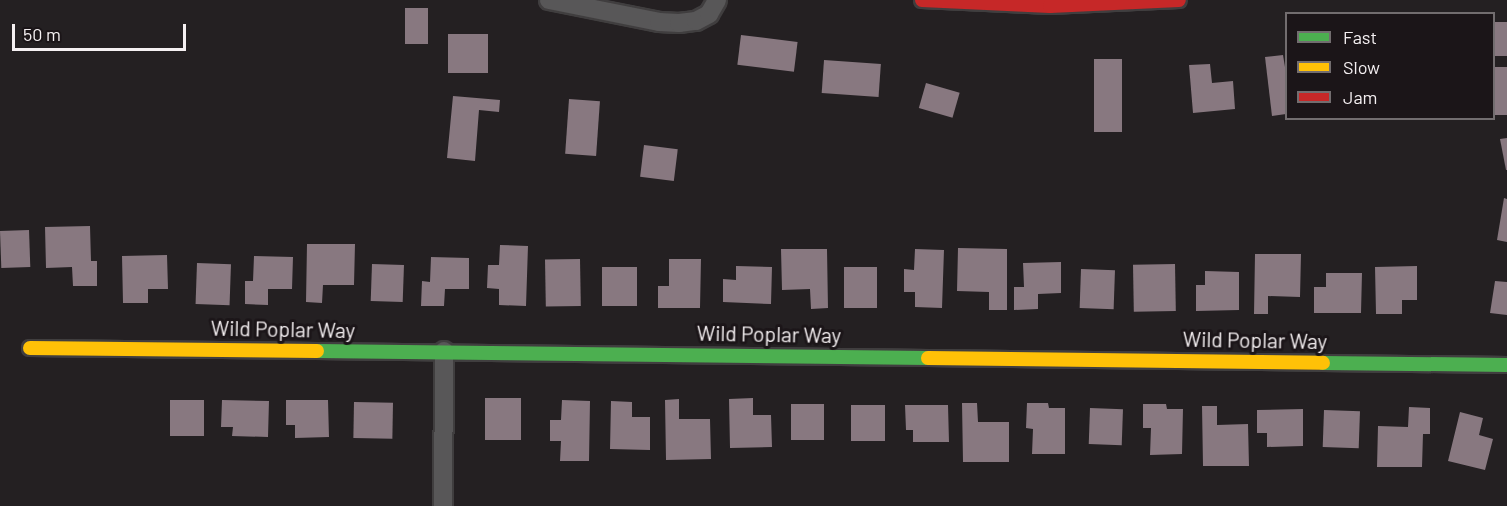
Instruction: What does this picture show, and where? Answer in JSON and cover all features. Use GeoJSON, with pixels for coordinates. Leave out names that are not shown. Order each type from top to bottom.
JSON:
{"type":"FeatureCollection","features":[{"type":"Feature","properties":{"kind":"street"},"geometry":{"type":"LineString","coordinates":[[549,0],[659,22],[679,23],[696,21],[709,14],[717,0]]}},
{"type":"Feature","properties":{"kind":"street"},"geometry":{"type":"LineString","coordinates":[[922,0],[1040,6],[1179,0]]}},
{"type":"Feature","properties":{"kind":"street","name":"Wild Poplar Way"},"geometry":{"type":"LineString","coordinates":[[30,348],[1507,364]]}},
{"type":"Feature","properties":{"kind":"street"},"geometry":{"type":"LineString","coordinates":[[443,506],[444,351]]}},
{"type":"Feature","properties":{"kind":"building"},"geometry":{"type":"Polygon","coordinates":[[[405,8],[428,8],[428,44],[405,44],[405,8]]]}},
{"type":"Feature","properties":{"kind":"building"},"geometry":{"type":"Polygon","coordinates":[[[1495,22],[1507,22],[1507,56],[1495,56],[1495,22]]]}},
{"type":"Feature","properties":{"kind":"building"},"geometry":{"type":"Polygon","coordinates":[[[448,34],[488,34],[488,73],[448,73],[448,34]]]}},
{"type":"Feature","properties":{"kind":"building"},"geometry":{"type":"Polygon","coordinates":[[[741,35],[798,42],[794,72],[737,65],[741,35]]]}},
{"type":"Feature","properties":{"kind":"building"},"geometry":{"type":"Polygon","coordinates":[[[1283,55],[1285,114],[1272,116],[1265,57],[1283,55]]]}},
{"type":"Feature","properties":{"kind":"building"},"geometry":{"type":"Polygon","coordinates":[[[1094,59],[1122,59],[1122,132],[1094,132],[1094,59]]]}},
{"type":"Feature","properties":{"kind":"building"},"geometry":{"type":"Polygon","coordinates":[[[824,60],[881,64],[879,97],[822,93],[824,60]]]}},
{"type":"Feature","properties":{"kind":"building"},"geometry":{"type":"Polygon","coordinates":[[[1210,64],[1212,83],[1233,81],[1235,109],[1193,113],[1189,65],[1210,64]]]}},
{"type":"Feature","properties":{"kind":"building"},"geometry":{"type":"Polygon","coordinates":[[[1495,67],[1507,67],[1507,115],[1495,115],[1495,67]]]}},
{"type":"Feature","properties":{"kind":"building"},"geometry":{"type":"Polygon","coordinates":[[[926,83],[960,93],[952,118],[919,108],[926,83]]]}},
{"type":"Feature","properties":{"kind":"building"},"geometry":{"type":"Polygon","coordinates":[[[453,96],[500,100],[499,112],[479,110],[475,161],[447,158],[453,96]]]}},
{"type":"Feature","properties":{"kind":"building"},"geometry":{"type":"Polygon","coordinates":[[[569,99],[600,101],[596,156],[565,154],[569,99]]]}},
{"type":"Feature","properties":{"kind":"building"},"geometry":{"type":"Polygon","coordinates":[[[1507,138],[1507,170],[1506,170],[1500,139],[1507,138]]]}},
{"type":"Feature","properties":{"kind":"building"},"geometry":{"type":"Polygon","coordinates":[[[644,145],[678,149],[674,181],[640,177],[644,145]]]}},
{"type":"Feature","properties":{"kind":"building"},"geometry":{"type":"Polygon","coordinates":[[[1504,198],[1507,199],[1507,242],[1497,240],[1504,198]]]}},
{"type":"Feature","properties":{"kind":"building"},"geometry":{"type":"Polygon","coordinates":[[[90,226],[91,261],[97,261],[97,286],[73,286],[72,267],[46,268],[45,227],[90,226]]]}},
{"type":"Feature","properties":{"kind":"building"},"geometry":{"type":"Polygon","coordinates":[[[29,230],[30,267],[1,268],[0,231],[29,230]]]}},
{"type":"Feature","properties":{"kind":"building"},"geometry":{"type":"Polygon","coordinates":[[[307,244],[355,244],[354,285],[323,285],[322,303],[306,302],[307,244]]]}},
{"type":"Feature","properties":{"kind":"building"},"geometry":{"type":"Polygon","coordinates":[[[500,245],[528,246],[526,306],[499,305],[499,289],[487,288],[488,265],[499,265],[500,245]]]}},
{"type":"Feature","properties":{"kind":"building"},"geometry":{"type":"Polygon","coordinates":[[[958,248],[1007,249],[1007,310],[989,310],[989,292],[957,291],[958,248]]]}},
{"type":"Feature","properties":{"kind":"building"},"geometry":{"type":"Polygon","coordinates":[[[781,249],[827,249],[828,308],[811,309],[810,289],[782,290],[781,249]]]}},
{"type":"Feature","properties":{"kind":"building"},"geometry":{"type":"Polygon","coordinates":[[[915,249],[944,250],[942,308],[915,307],[915,292],[904,292],[904,269],[914,270],[915,249]]]}},
{"type":"Feature","properties":{"kind":"building"},"geometry":{"type":"Polygon","coordinates":[[[1255,254],[1301,254],[1300,297],[1268,296],[1268,314],[1254,314],[1255,254]]]}},
{"type":"Feature","properties":{"kind":"building"},"geometry":{"type":"Polygon","coordinates":[[[167,255],[168,289],[148,289],[148,303],[123,303],[122,256],[167,255]]]}},
{"type":"Feature","properties":{"kind":"building"},"geometry":{"type":"Polygon","coordinates":[[[254,256],[293,257],[292,289],[268,289],[268,305],[245,304],[245,281],[253,281],[254,256]]]}},
{"type":"Feature","properties":{"kind":"building"},"geometry":{"type":"Polygon","coordinates":[[[431,257],[469,258],[469,289],[445,289],[444,306],[421,306],[422,281],[430,282],[431,257]]]}},
{"type":"Feature","properties":{"kind":"building"},"geometry":{"type":"Polygon","coordinates":[[[580,259],[581,306],[546,307],[545,260],[580,259]]]}},
{"type":"Feature","properties":{"kind":"building"},"geometry":{"type":"Polygon","coordinates":[[[669,259],[701,259],[700,308],[658,308],[658,286],[669,286],[669,259]]]}},
{"type":"Feature","properties":{"kind":"building"},"geometry":{"type":"Polygon","coordinates":[[[1061,262],[1061,293],[1038,294],[1038,309],[1014,310],[1014,287],[1024,287],[1023,263],[1061,262]]]}},
{"type":"Feature","properties":{"kind":"building"},"geometry":{"type":"Polygon","coordinates":[[[197,263],[231,264],[230,305],[196,304],[197,263]]]}},
{"type":"Feature","properties":{"kind":"building"},"geometry":{"type":"Polygon","coordinates":[[[372,264],[404,265],[403,302],[371,301],[372,264]]]}},
{"type":"Feature","properties":{"kind":"building"},"geometry":{"type":"Polygon","coordinates":[[[1175,264],[1176,311],[1134,312],[1133,265],[1175,264]]]}},
{"type":"Feature","properties":{"kind":"building"},"geometry":{"type":"Polygon","coordinates":[[[736,266],[772,267],[771,304],[723,302],[723,279],[736,280],[736,266]]]}},
{"type":"Feature","properties":{"kind":"building"},"geometry":{"type":"Polygon","coordinates":[[[1417,266],[1417,300],[1402,300],[1402,314],[1376,314],[1375,267],[1417,266]]]}},
{"type":"Feature","properties":{"kind":"building"},"geometry":{"type":"Polygon","coordinates":[[[602,267],[637,267],[637,306],[602,306],[602,267]]]}},
{"type":"Feature","properties":{"kind":"building"},"geometry":{"type":"Polygon","coordinates":[[[844,267],[877,267],[877,308],[844,308],[844,267]]]}},
{"type":"Feature","properties":{"kind":"building"},"geometry":{"type":"Polygon","coordinates":[[[1081,269],[1115,270],[1114,309],[1080,308],[1081,269]]]}},
{"type":"Feature","properties":{"kind":"building"},"geometry":{"type":"Polygon","coordinates":[[[1205,271],[1239,272],[1239,310],[1196,311],[1196,285],[1205,285],[1205,271]]]}},
{"type":"Feature","properties":{"kind":"building"},"geometry":{"type":"Polygon","coordinates":[[[1326,273],[1362,273],[1361,313],[1314,313],[1314,287],[1326,287],[1326,273]]]}},
{"type":"Feature","properties":{"kind":"building"},"geometry":{"type":"Polygon","coordinates":[[[1495,281],[1507,282],[1507,315],[1490,313],[1495,281]]]}},
{"type":"Feature","properties":{"kind":"building"},"geometry":{"type":"Polygon","coordinates":[[[485,398],[521,398],[521,440],[485,440],[485,398]]]}},
{"type":"Feature","properties":{"kind":"building"},"geometry":{"type":"Polygon","coordinates":[[[753,398],[753,415],[771,415],[772,447],[730,448],[729,399],[753,398]]]}},
{"type":"Feature","properties":{"kind":"building"},"geometry":{"type":"Polygon","coordinates":[[[679,399],[679,419],[710,419],[711,459],[666,460],[665,400],[679,399]]]}},
{"type":"Feature","properties":{"kind":"building"},"geometry":{"type":"Polygon","coordinates":[[[170,400],[204,400],[204,436],[170,436],[170,400]]]}},
{"type":"Feature","properties":{"kind":"building"},"geometry":{"type":"Polygon","coordinates":[[[222,400],[269,401],[268,437],[232,436],[233,427],[221,427],[222,400]]]}},
{"type":"Feature","properties":{"kind":"building"},"geometry":{"type":"Polygon","coordinates":[[[286,400],[328,400],[329,437],[295,438],[295,425],[286,425],[286,400]]]}},
{"type":"Feature","properties":{"kind":"building"},"geometry":{"type":"Polygon","coordinates":[[[562,400],[590,401],[589,461],[560,461],[561,441],[550,441],[550,420],[561,420],[562,400]]]}},
{"type":"Feature","properties":{"kind":"building"},"geometry":{"type":"Polygon","coordinates":[[[611,401],[632,402],[632,417],[650,417],[650,450],[610,449],[611,401]]]}},
{"type":"Feature","properties":{"kind":"building"},"geometry":{"type":"Polygon","coordinates":[[[354,402],[393,403],[392,439],[353,438],[354,402]]]}},
{"type":"Feature","properties":{"kind":"building"},"geometry":{"type":"Polygon","coordinates":[[[962,403],[977,403],[978,422],[1009,422],[1009,462],[963,462],[962,403]]]}},
{"type":"Feature","properties":{"kind":"building"},"geometry":{"type":"Polygon","coordinates":[[[1027,403],[1048,403],[1049,408],[1065,408],[1065,454],[1032,454],[1033,429],[1026,428],[1027,403]]]}},
{"type":"Feature","properties":{"kind":"building"},"geometry":{"type":"Polygon","coordinates":[[[791,404],[824,404],[824,440],[791,440],[791,404]]]}},
{"type":"Feature","properties":{"kind":"building"},"geometry":{"type":"Polygon","coordinates":[[[1143,404],[1166,404],[1167,409],[1183,409],[1182,454],[1150,455],[1151,428],[1143,428],[1143,404]]]}},
{"type":"Feature","properties":{"kind":"building"},"geometry":{"type":"Polygon","coordinates":[[[851,405],[885,405],[885,441],[851,441],[851,405]]]}},
{"type":"Feature","properties":{"kind":"building"},"geometry":{"type":"Polygon","coordinates":[[[905,405],[948,405],[949,442],[913,442],[913,430],[906,430],[905,405]]]}},
{"type":"Feature","properties":{"kind":"building"},"geometry":{"type":"Polygon","coordinates":[[[1202,406],[1217,406],[1217,425],[1248,424],[1249,466],[1203,466],[1202,406]]]}},
{"type":"Feature","properties":{"kind":"building"},"geometry":{"type":"Polygon","coordinates":[[[1409,407],[1430,408],[1430,434],[1423,434],[1422,467],[1377,467],[1378,426],[1408,427],[1409,407]]]}},
{"type":"Feature","properties":{"kind":"building"},"geometry":{"type":"Polygon","coordinates":[[[1090,408],[1123,409],[1122,445],[1089,444],[1090,408]]]}},
{"type":"Feature","properties":{"kind":"building"},"geometry":{"type":"Polygon","coordinates":[[[1303,409],[1303,446],[1267,447],[1267,433],[1257,433],[1257,410],[1303,409]]]}},
{"type":"Feature","properties":{"kind":"building"},"geometry":{"type":"Polygon","coordinates":[[[1324,410],[1360,411],[1359,448],[1323,447],[1324,410]]]}},
{"type":"Feature","properties":{"kind":"building"},"geometry":{"type":"Polygon","coordinates":[[[1460,412],[1483,418],[1479,435],[1493,439],[1485,470],[1448,461],[1460,412]]]}},
{"type":"Feature","properties":{"kind":"traffic: fast"},"geometry":{"type":"LineString","coordinates":[[317,351],[928,358]]}},
{"type":"Feature","properties":{"kind":"traffic: fast"},"geometry":{"type":"LineString","coordinates":[[1323,363],[1507,365]]}},
{"type":"Feature","properties":{"kind":"traffic: slow"},"geometry":{"type":"LineString","coordinates":[[30,348],[317,351]]}},
{"type":"Feature","properties":{"kind":"traffic: slow"},"geometry":{"type":"LineString","coordinates":[[928,358],[1323,363]]}},
{"type":"Feature","properties":{"kind":"traffic: jam"},"geometry":{"type":"LineString","coordinates":[[922,0],[1050,6],[1179,0]]}}]}
